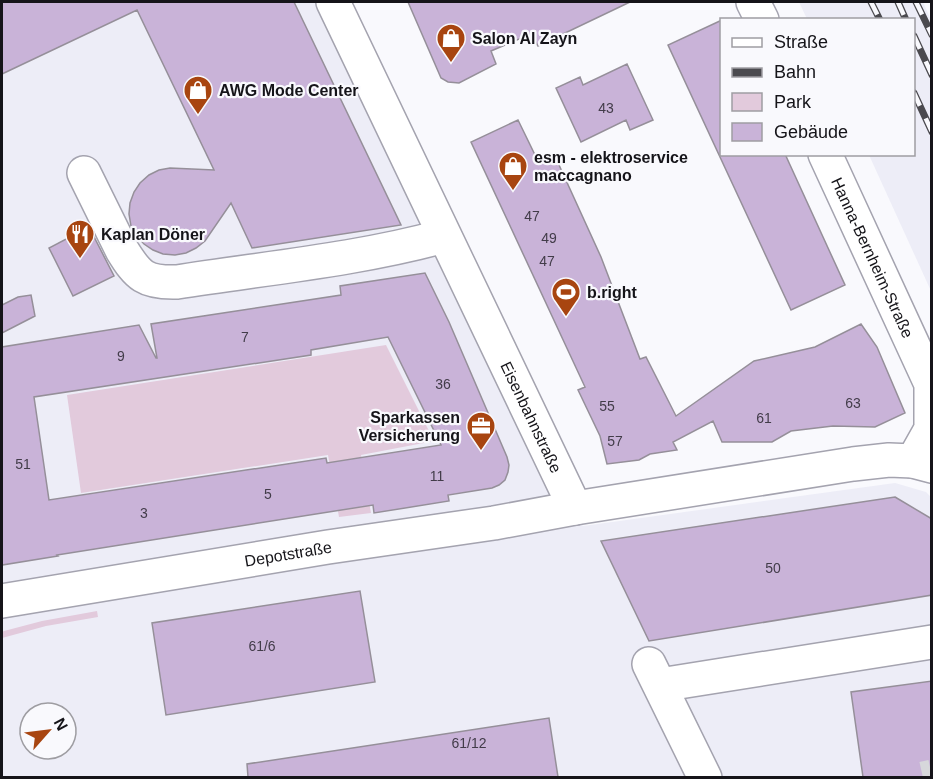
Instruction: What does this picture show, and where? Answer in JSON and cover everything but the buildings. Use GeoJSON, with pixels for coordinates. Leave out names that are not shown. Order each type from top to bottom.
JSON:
{"type":"FeatureCollection","features":[{"type":"Feature","properties":{"kind":"street","name":"Eisenbahnstraße"},"geometry":{"type":"LineString","coordinates":[[333,2],[574,508]]}},
{"type":"Feature","properties":{"kind":"street"},"geometry":{"type":"LineString","coordinates":[[753,2],[761,18]]}},
{"type":"Feature","properties":{"kind":"street","name":"Hanna-Bernheim-Straße"},"geometry":{"type":"LineString","coordinates":[[826,156],[931,384],[931,429],[922,463]]}},
{"type":"Feature","properties":{"kind":"street"},"geometry":{"type":"LineString","coordinates":[[84,174],[129,262],[147,279],[160,282],[177,282],[230,273],[310,264],[412,245],[444,236]]}},
{"type":"Feature","properties":{"kind":"street"},"geometry":{"type":"LineString","coordinates":[[574,508],[853,464],[889,460],[922,463]]}},
{"type":"Feature","properties":{"kind":"street","name":"Depotstraße"},"geometry":{"type":"LineString","coordinates":[[2,600],[494,523],[574,508]]}},
{"type":"Feature","properties":{"kind":"street"},"geometry":{"type":"LineString","coordinates":[[705,777],[655,674],[932,642]]}},
{"type":"Feature","properties":{"kind":"shaded area"},"geometry":{"type":"Polygon","coordinates":[[[2,2],[333,2],[583,526],[895,483],[926,492],[931,497],[931,777],[2,777],[2,2]]]}},
{"type":"Feature","properties":{"kind":"shaded area"},"geometry":{"type":"Polygon","coordinates":[[[799,2],[923,2],[931,20],[931,291],[869,156],[915,156],[915,18],[807,18],[799,2]]]}},
{"type":"Feature","properties":{"kind":"green space"},"geometry":{"type":"Polygon","coordinates":[[[386,345],[434,441],[361,455],[371,513],[339,517],[328,455],[81,493],[67,395],[386,345]]]}},
{"type":"Feature","properties":{"kind":"green space"},"geometry":{"type":"Polygon","coordinates":[[[97,611],[98,617],[46,626],[2,638],[4,631],[97,611]]]}},
{"type":"Feature","properties":{"kind":"tunnel"},"geometry":{"type":"LineString","coordinates":[[923,778],[932,776]]}},
{"type":"Feature","properties":{"kind":"railway"},"geometry":{"type":"LineString","coordinates":[[871,2],[879,18]]}},
{"type":"Feature","properties":{"kind":"railway"},"geometry":{"type":"LineString","coordinates":[[898,2],[905,18]]}},
{"type":"Feature","properties":{"kind":"railway"},"geometry":{"type":"LineString","coordinates":[[916,2],[932,35]]}},
{"type":"Feature","properties":{"kind":"railway"},"geometry":{"type":"LineString","coordinates":[[915,38],[932,75]]}},
{"type":"Feature","properties":{"kind":"railway"},"geometry":{"type":"LineString","coordinates":[[915,95],[932,132]]}},
{"type":"Feature","properties":{"kind":"place","name":"Salon Al Zayn"},"geometry":{"type":"Point","coordinates":[451,64]}},
{"type":"Feature","properties":{"kind":"place","name":"AWG Mode Center"},"geometry":{"type":"Point","coordinates":[198,116]}},
{"type":"Feature","properties":{"kind":"place","name":"esm - elektroservice maccagnano"},"geometry":{"type":"Point","coordinates":[513,192]}},
{"type":"Feature","properties":{"kind":"place","name":"Kaplan Döner"},"geometry":{"type":"Point","coordinates":[80,260]}},
{"type":"Feature","properties":{"kind":"place","name":"b.right"},"geometry":{"type":"Point","coordinates":[566,318]}},
{"type":"Feature","properties":{"kind":"place","name":"Sparkassen Versicherung"},"geometry":{"type":"Point","coordinates":[481,452]}}]}
